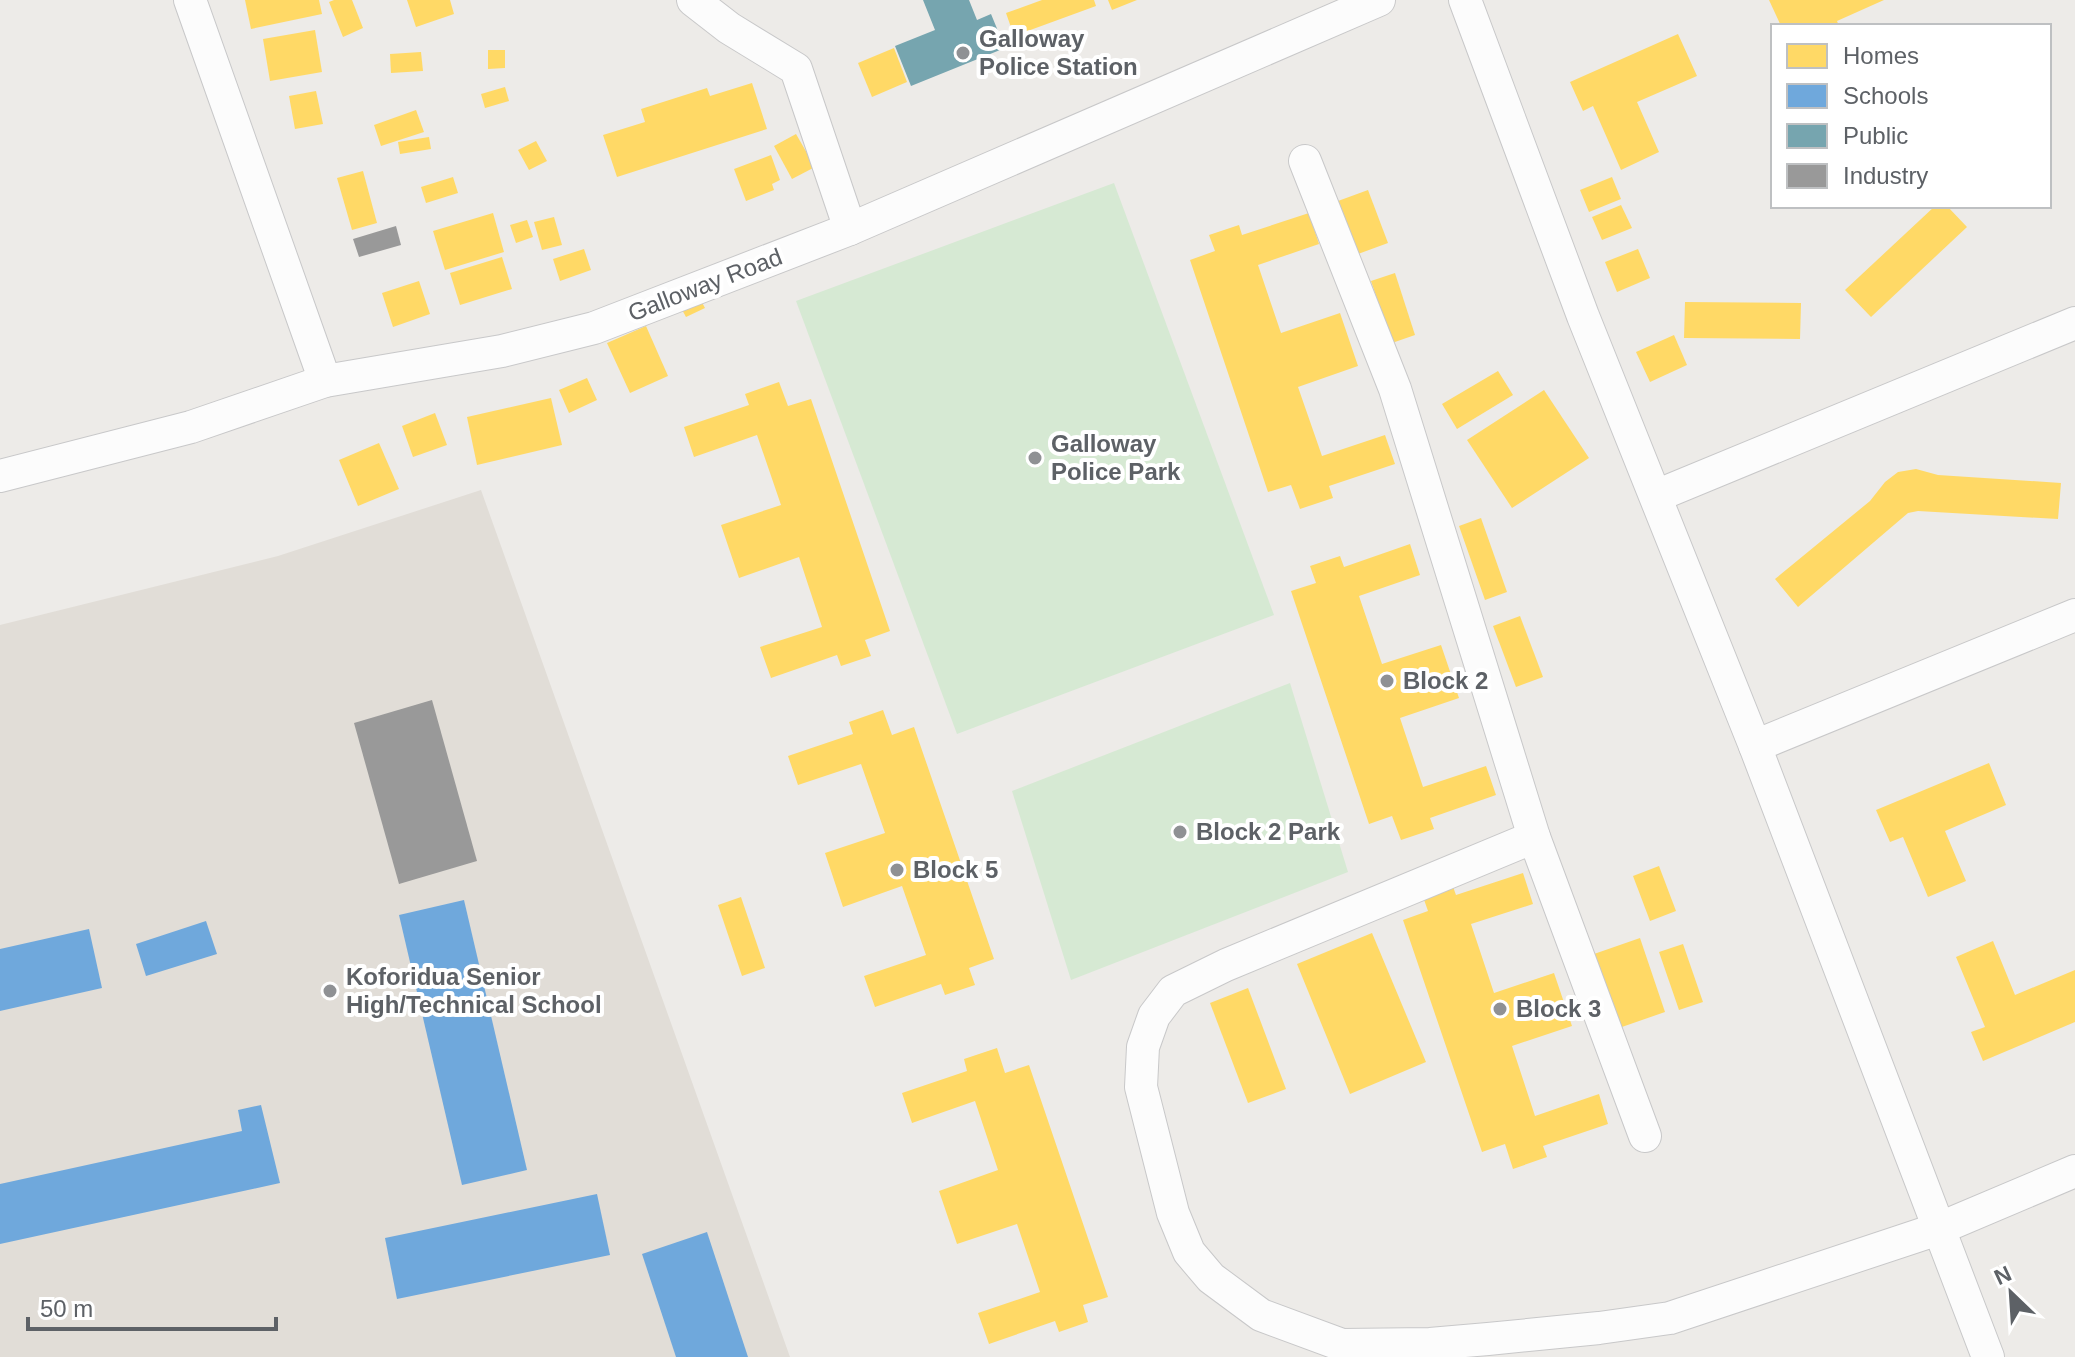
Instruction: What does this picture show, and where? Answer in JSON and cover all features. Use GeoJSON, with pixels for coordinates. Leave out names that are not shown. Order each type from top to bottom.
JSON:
{"type":"FeatureCollection","features":[{"type":"Feature","properties":{"kind":"street"},"geometry":{"type":"LineString","coordinates":[[190,0],[325,381]]}},
{"type":"Feature","properties":{"kind":"street"},"geometry":{"type":"LineString","coordinates":[[693,0],[729,28],[796,69],[850,229]]}},
{"type":"Feature","properties":{"kind":"street","name":"Galloway Road"},"geometry":{"type":"LineString","coordinates":[[0,476],[191,427],[325,381],[502,351],[594,328],[850,229],[1379,0]]}},
{"type":"Feature","properties":{"kind":"street"},"geometry":{"type":"LineString","coordinates":[[1465,0],[1583,316],[1755,746],[1988,1357]]}},
{"type":"Feature","properties":{"kind":"street"},"geometry":{"type":"LineString","coordinates":[[1305,161],[1395,389],[1534,837],[1645,1136]]}},
{"type":"Feature","properties":{"kind":"street"},"geometry":{"type":"LineString","coordinates":[[1656,496],[2075,323]]}},
{"type":"Feature","properties":{"kind":"street"},"geometry":{"type":"LineString","coordinates":[[1755,746],[2075,615]]}},
{"type":"Feature","properties":{"kind":"street"},"geometry":{"type":"LineString","coordinates":[[1534,837],[1226,965],[1173,991],[1154,1016],[1143,1047],[1141,1087],[1173,1213],[1189,1252],[1211,1278],[1261,1315],[1342,1345],[1430,1344],[1670,1318],[1938,1229],[2075,1171]]}},
{"type":"Feature","properties":{"kind":"shaded area","name":"Koforidua Senior High/Technical School"},"geometry":{"type":"Polygon","coordinates":[[[481,490],[790,1357],[0,1357],[0,625],[278,556],[481,490]]]}},
{"type":"Feature","properties":{"kind":"green space","name":"Galloway Police Park"},"geometry":{"type":"Polygon","coordinates":[[[1114,183],[1274,615],[957,734],[796,301],[1114,183]]]}},
{"type":"Feature","properties":{"kind":"green space","name":"Block 2 Park"},"geometry":{"type":"Polygon","coordinates":[[[1290,683],[1348,872],[1071,980],[1012,791],[1290,683]]]}},
{"type":"Feature","properties":{"kind":"building: Homes"},"geometry":{"type":"Polygon","coordinates":[[[245,0],[319,0],[322,14],[251,29],[245,0]]]}},
{"type":"Feature","properties":{"kind":"building: Homes"},"geometry":{"type":"Polygon","coordinates":[[[352,0],[363,28],[343,37],[329,2],[352,0]]]}},
{"type":"Feature","properties":{"kind":"building: Homes"},"geometry":{"type":"Polygon","coordinates":[[[407,0],[450,0],[454,14],[416,27],[407,0]]]}},
{"type":"Feature","properties":{"kind":"building: Homes"},"geometry":{"type":"Polygon","coordinates":[[[1042,0],[1094,0],[1096,6],[1014,36],[1006,13],[1042,0]]]}},
{"type":"Feature","properties":{"kind":"building: Homes"},"geometry":{"type":"Polygon","coordinates":[[[1108,0],[1137,0],[1112,10],[1108,0]]]}},
{"type":"Feature","properties":{"kind":"building: Homes"},"geometry":{"type":"Polygon","coordinates":[[[1769,0],[1884,0],[1837,21],[1838,24],[1780,24],[1769,0]]]}},
{"type":"Feature","properties":{"kind":"building: Homes"},"geometry":{"type":"Polygon","coordinates":[[[315,30],[322,72],[270,81],[263,39],[315,30]]]}},
{"type":"Feature","properties":{"kind":"building: Homes"},"geometry":{"type":"Polygon","coordinates":[[[1678,34],[1697,76],[1637,102],[1659,152],[1621,170],[1593,106],[1583,111],[1570,82],[1678,34]]]}},
{"type":"Feature","properties":{"kind":"building: Homes"},"geometry":{"type":"Polygon","coordinates":[[[894,48],[907,82],[872,97],[858,63],[894,48]]]}},
{"type":"Feature","properties":{"kind":"building: Homes"},"geometry":{"type":"Polygon","coordinates":[[[488,50],[505,50],[505,68],[488,69],[488,50]]]}},
{"type":"Feature","properties":{"kind":"building: Homes"},"geometry":{"type":"Polygon","coordinates":[[[421,52],[423,71],[391,73],[390,54],[421,52]]]}},
{"type":"Feature","properties":{"kind":"building: Homes"},"geometry":{"type":"Polygon","coordinates":[[[752,83],[767,129],[617,177],[603,135],[645,122],[641,109],[707,88],[710,96],[752,83]]]}},
{"type":"Feature","properties":{"kind":"building: Homes"},"geometry":{"type":"Polygon","coordinates":[[[505,87],[509,101],[485,108],[481,94],[505,87]]]}},
{"type":"Feature","properties":{"kind":"building: Homes"},"geometry":{"type":"Polygon","coordinates":[[[316,91],[323,124],[295,129],[289,96],[316,91]]]}},
{"type":"Feature","properties":{"kind":"building: Homes"},"geometry":{"type":"Polygon","coordinates":[[[416,110],[424,132],[381,146],[374,125],[416,110]]]}},
{"type":"Feature","properties":{"kind":"building: Homes"},"geometry":{"type":"Polygon","coordinates":[[[796,134],[815,167],[792,179],[774,146],[796,134]]]}},
{"type":"Feature","properties":{"kind":"building: Homes"},"geometry":{"type":"Polygon","coordinates":[[[429,137],[431,149],[400,154],[398,142],[429,137]]]}},
{"type":"Feature","properties":{"kind":"building: Homes"},"geometry":{"type":"Polygon","coordinates":[[[536,141],[547,161],[529,170],[518,150],[536,141]]]}},
{"type":"Feature","properties":{"kind":"building: Homes"},"geometry":{"type":"Polygon","coordinates":[[[771,155],[780,180],[772,184],[774,190],[746,201],[734,169],[771,155]]]}},
{"type":"Feature","properties":{"kind":"building: Homes"},"geometry":{"type":"Polygon","coordinates":[[[363,171],[377,223],[352,230],[337,178],[363,171]]]}},
{"type":"Feature","properties":{"kind":"building: Homes"},"geometry":{"type":"Polygon","coordinates":[[[453,177],[458,193],[426,203],[421,187],[453,177]]]}},
{"type":"Feature","properties":{"kind":"building: Homes"},"geometry":{"type":"Polygon","coordinates":[[[1612,177],[1621,199],[1589,212],[1580,190],[1612,177]]]}},
{"type":"Feature","properties":{"kind":"building: Homes"},"geometry":{"type":"Polygon","coordinates":[[[1368,190],[1388,243],[1358,254],[1338,201],[1368,190]]]}},
{"type":"Feature","properties":{"kind":"building: Homes"},"geometry":{"type":"Polygon","coordinates":[[[1621,205],[1632,228],[1602,240],[1592,217],[1621,205]]]}},
{"type":"Feature","properties":{"kind":"building: Homes"},"geometry":{"type":"Polygon","coordinates":[[[1933,208],[1949,208],[1967,227],[1871,317],[1845,290],[1933,208]]]}},
{"type":"Feature","properties":{"kind":"building: Homes"},"geometry":{"type":"Polygon","coordinates":[[[493,213],[504,252],[445,270],[433,231],[493,213]]]}},
{"type":"Feature","properties":{"kind":"building: Homes"},"geometry":{"type":"Polygon","coordinates":[[[1309,213],[1319,244],[1258,265],[1281,333],[1340,313],[1358,366],[1298,387],[1322,456],[1385,435],[1395,464],[1329,486],[1333,498],[1300,509],[1291,485],[1268,492],[1190,260],[1215,251],[1209,235],[1239,225],[1242,235],[1309,213]]]}},
{"type":"Feature","properties":{"kind":"building: Homes"},"geometry":{"type":"Polygon","coordinates":[[[554,217],[562,245],[542,250],[534,222],[554,217]]]}},
{"type":"Feature","properties":{"kind":"building: Homes"},"geometry":{"type":"Polygon","coordinates":[[[527,220],[533,237],[516,243],[510,225],[527,220]]]}},
{"type":"Feature","properties":{"kind":"building: Homes"},"geometry":{"type":"Polygon","coordinates":[[[584,249],[591,270],[560,281],[553,259],[584,249]]]}},
{"type":"Feature","properties":{"kind":"building: Homes"},"geometry":{"type":"Polygon","coordinates":[[[1638,249],[1650,278],[1617,292],[1605,262],[1638,249]]]}},
{"type":"Feature","properties":{"kind":"building: Homes"},"geometry":{"type":"Polygon","coordinates":[[[502,257],[512,289],[460,305],[450,273],[502,257]]]}},
{"type":"Feature","properties":{"kind":"building: Homes"},"geometry":{"type":"Polygon","coordinates":[[[1395,273],[1415,335],[1392,343],[1371,281],[1395,273]]]}},
{"type":"Feature","properties":{"kind":"building: Homes"},"geometry":{"type":"Polygon","coordinates":[[[419,281],[430,314],[393,327],[382,293],[419,281]]]}},
{"type":"Feature","properties":{"kind":"building: Homes"},"geometry":{"type":"Polygon","coordinates":[[[699,297],[705,308],[686,317],[680,306],[699,297]]]}},
{"type":"Feature","properties":{"kind":"building: Homes"},"geometry":{"type":"Polygon","coordinates":[[[1685,302],[1801,303],[1800,339],[1684,338],[1685,302]]]}},
{"type":"Feature","properties":{"kind":"building: Homes"},"geometry":{"type":"Polygon","coordinates":[[[646,326],[668,376],[630,393],[607,343],[646,326]]]}},
{"type":"Feature","properties":{"kind":"building: Homes"},"geometry":{"type":"Polygon","coordinates":[[[1674,335],[1687,365],[1650,382],[1636,352],[1674,335]]]}},
{"type":"Feature","properties":{"kind":"building: Homes"},"geometry":{"type":"Polygon","coordinates":[[[1498,371],[1513,395],[1457,429],[1442,404],[1498,371]]]}},
{"type":"Feature","properties":{"kind":"building: Homes"},"geometry":{"type":"Polygon","coordinates":[[[587,378],[597,400],[569,413],[559,390],[587,378]]]}},
{"type":"Feature","properties":{"kind":"building: Homes"},"geometry":{"type":"Polygon","coordinates":[[[779,382],[788,406],[811,399],[890,631],[865,640],[871,656],[841,666],[837,655],[771,678],[760,647],[822,627],[799,557],[739,578],[721,525],[781,505],[757,435],[694,457],[684,427],[749,405],[745,394],[779,382]]]}},
{"type":"Feature","properties":{"kind":"building: Homes"},"geometry":{"type":"Polygon","coordinates":[[[1544,390],[1589,458],[1512,508],[1467,440],[1544,390]]]}},
{"type":"Feature","properties":{"kind":"building: Homes"},"geometry":{"type":"Polygon","coordinates":[[[551,398],[562,445],[477,465],[467,417],[551,398]]]}},
{"type":"Feature","properties":{"kind":"building: Homes"},"geometry":{"type":"Polygon","coordinates":[[[435,413],[447,445],[413,457],[402,426],[435,413]]]}},
{"type":"Feature","properties":{"kind":"building: Homes"},"geometry":{"type":"Polygon","coordinates":[[[379,443],[399,489],[358,506],[339,460],[379,443]]]}},
{"type":"Feature","properties":{"kind":"building: Homes"},"geometry":{"type":"Polygon","coordinates":[[[1916,469],[1938,475],[2061,483],[2058,519],[1908,513],[1798,607],[1775,579],[1870,501],[1885,482],[1898,472],[1916,469]]]}},
{"type":"Feature","properties":{"kind":"building: Homes"},"geometry":{"type":"Polygon","coordinates":[[[1481,518],[1507,592],[1485,600],[1459,526],[1481,518]]]}},
{"type":"Feature","properties":{"kind":"building: Homes","name":"Block 2"},"geometry":{"type":"Polygon","coordinates":[[[1410,544],[1420,575],[1359,596],[1382,664],[1441,645],[1459,698],[1400,718],[1423,787],[1486,766],[1496,795],[1430,818],[1434,829],[1401,840],[1392,816],[1369,824],[1291,591],[1316,583],[1310,566],[1340,556],[1344,567],[1410,544]]]}},
{"type":"Feature","properties":{"kind":"building: Homes"},"geometry":{"type":"Polygon","coordinates":[[[1520,616],[1543,677],[1516,687],[1493,626],[1520,616]]]}},
{"type":"Feature","properties":{"kind":"building: Homes","name":"Block 5"},"geometry":{"type":"Polygon","coordinates":[[[883,710],[892,735],[914,727],[994,959],[969,968],[975,985],[945,995],[941,984],[875,1007],[864,976],[926,955],[902,886],[843,907],[825,853],[885,833],[861,764],[798,785],[788,756],[853,734],[849,722],[883,710]]]}},
{"type":"Feature","properties":{"kind":"building: Homes"},"geometry":{"type":"Polygon","coordinates":[[[1989,763],[2006,805],[1945,831],[1966,881],[1928,897],[1903,837],[1890,842],[1876,810],[1989,763]]]}},
{"type":"Feature","properties":{"kind":"building: Homes"},"geometry":{"type":"Polygon","coordinates":[[[1659,866],[1676,911],[1650,921],[1633,876],[1659,866]]]}},
{"type":"Feature","properties":{"kind":"building: Homes","name":"Block 3"},"geometry":{"type":"Polygon","coordinates":[[[1523,873],[1533,904],[1471,924],[1494,993],[1554,973],[1572,1026],[1512,1046],[1535,1116],[1599,1094],[1608,1124],[1543,1146],[1547,1157],[1513,1169],[1505,1144],[1482,1152],[1403,920],[1428,911],[1422,894],[1452,884],[1456,895],[1523,873]]]}},
{"type":"Feature","properties":{"kind":"building: Homes"},"geometry":{"type":"Polygon","coordinates":[[[741,897],[765,968],[742,976],[718,905],[741,897]]]}},
{"type":"Feature","properties":{"kind":"building: Homes"},"geometry":{"type":"Polygon","coordinates":[[[1372,933],[1426,1062],[1350,1094],[1297,964],[1372,933]]]}},
{"type":"Feature","properties":{"kind":"building: Homes"},"geometry":{"type":"Polygon","coordinates":[[[1640,938],[1665,1012],[1619,1028],[1594,954],[1640,938]]]}},
{"type":"Feature","properties":{"kind":"building: Homes"},"geometry":{"type":"Polygon","coordinates":[[[1993,941],[2015,995],[2075,970],[2075,1022],[1983,1061],[1971,1032],[1985,1027],[1956,957],[1993,941]]]}},
{"type":"Feature","properties":{"kind":"building: Homes"},"geometry":{"type":"Polygon","coordinates":[[[1683,944],[1703,1002],[1679,1010],[1659,952],[1683,944]]]}},
{"type":"Feature","properties":{"kind":"building: Homes"},"geometry":{"type":"Polygon","coordinates":[[[1248,988],[1286,1089],[1248,1103],[1210,1003],[1248,988]]]}},
{"type":"Feature","properties":{"kind":"building: Homes"},"geometry":{"type":"Polygon","coordinates":[[[997,1048],[1005,1073],[1029,1065],[1108,1297],[1083,1305],[1088,1322],[1059,1332],[1055,1321],[989,1344],[978,1313],[1040,1292],[1017,1224],[957,1244],[939,1191],[998,1170],[975,1101],[912,1123],[902,1093],[967,1071],[964,1059],[997,1048]]]}},
{"type":"Feature","properties":{"kind":"building: Schools"},"geometry":{"type":"Polygon","coordinates":[[[464,900],[527,1170],[462,1185],[399,915],[464,900]]]}},
{"type":"Feature","properties":{"kind":"building: Schools"},"geometry":{"type":"Polygon","coordinates":[[[206,921],[217,954],[146,976],[136,944],[206,921]]]}},
{"type":"Feature","properties":{"kind":"building: Schools"},"geometry":{"type":"Polygon","coordinates":[[[89,929],[102,988],[0,1011],[0,949],[89,929]]]}},
{"type":"Feature","properties":{"kind":"building: Schools"},"geometry":{"type":"Polygon","coordinates":[[[261,1105],[280,1183],[0,1244],[0,1184],[242,1131],[238,1110],[261,1105]]]}},
{"type":"Feature","properties":{"kind":"building: Schools"},"geometry":{"type":"Polygon","coordinates":[[[597,1194],[610,1255],[397,1299],[385,1238],[597,1194]]]}},
{"type":"Feature","properties":{"kind":"building: Schools"},"geometry":{"type":"Polygon","coordinates":[[[707,1232],[748,1357],[676,1357],[642,1254],[707,1232]]]}},
{"type":"Feature","properties":{"kind":"building: Public"},"geometry":{"type":"Polygon","coordinates":[[[923,0],[969,0],[977,20],[991,14],[1005,48],[911,86],[895,46],[935,30],[923,0]]]}},
{"type":"Feature","properties":{"kind":"building: Industry"},"geometry":{"type":"Polygon","coordinates":[[[396,226],[401,245],[359,257],[353,239],[396,226]]]}},
{"type":"Feature","properties":{"kind":"building: Industry"},"geometry":{"type":"Polygon","coordinates":[[[432,700],[477,861],[399,884],[354,723],[432,700]]]}},
{"type":"Feature","properties":{"kind":"place","name":"Galloway Police Station"},"geometry":{"type":"Point","coordinates":[963,53]}},
{"type":"Feature","properties":{"kind":"place","name":"Galloway Police Park"},"geometry":{"type":"Point","coordinates":[1035,458]}},
{"type":"Feature","properties":{"kind":"place","name":"Block 2"},"geometry":{"type":"Point","coordinates":[1387,681]}},
{"type":"Feature","properties":{"kind":"place","name":"Block 2 Park"},"geometry":{"type":"Point","coordinates":[1180,832]}},
{"type":"Feature","properties":{"kind":"place","name":"Block 5"},"geometry":{"type":"Point","coordinates":[897,870]}},
{"type":"Feature","properties":{"kind":"place","name":"Koforidua Senior High/Technical School"},"geometry":{"type":"Point","coordinates":[330,991]}},
{"type":"Feature","properties":{"kind":"place","name":"Block 3"},"geometry":{"type":"Point","coordinates":[1500,1009]}}]}
